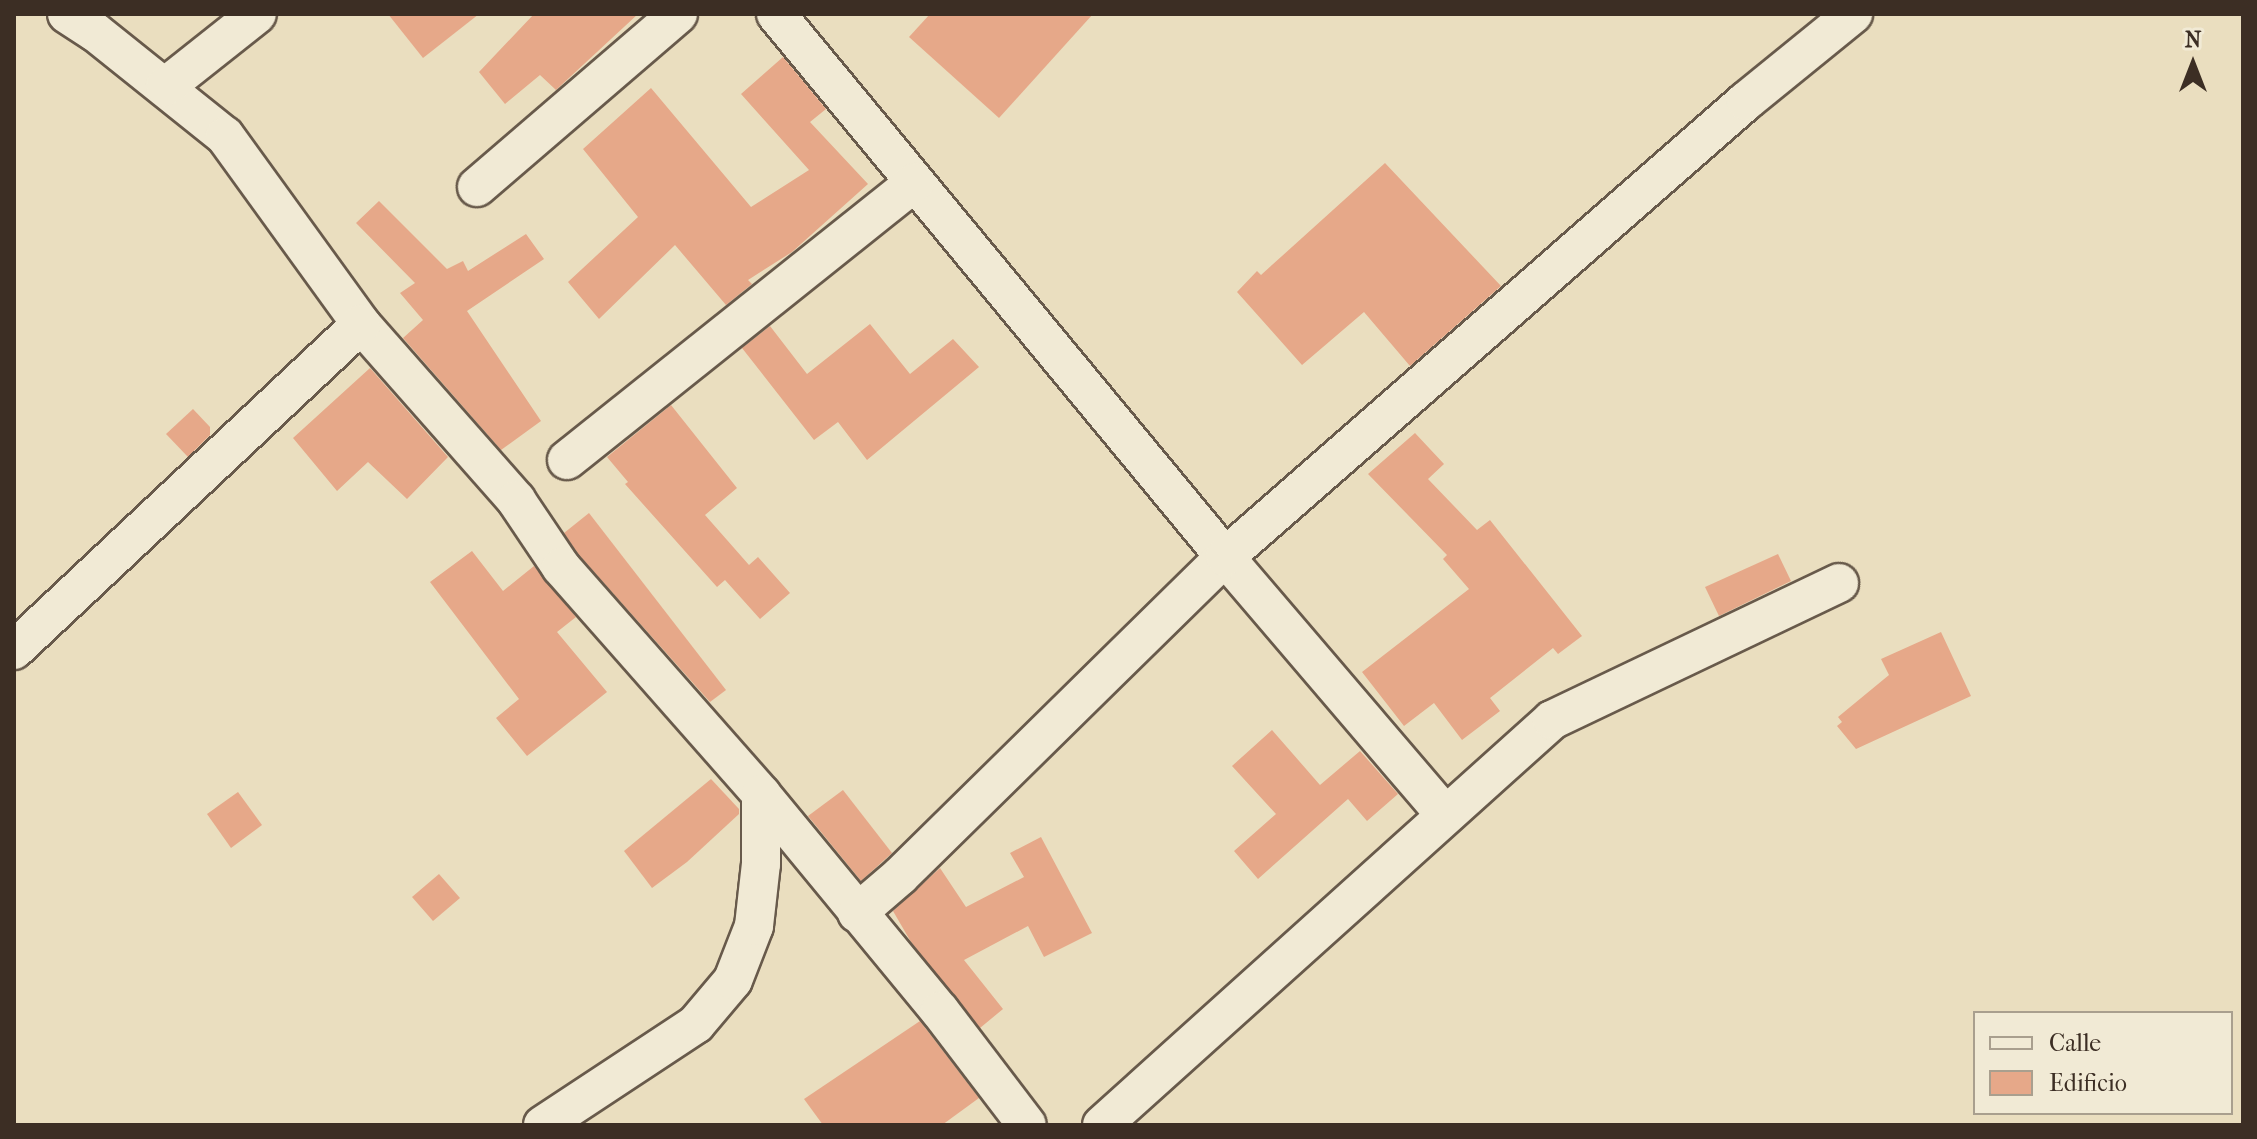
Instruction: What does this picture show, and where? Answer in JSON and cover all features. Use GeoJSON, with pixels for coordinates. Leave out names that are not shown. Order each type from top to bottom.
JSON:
{"type":"FeatureCollection","features":[{"type":"Feature","properties":{"kind":"street"},"geometry":{"type":"LineString","coordinates":[[67,14],[225,136],[361,324],[516,500],[561,567],[761,794],[940,1011],[1027,1125]]}},
{"type":"Feature","properties":{"kind":"street"},"geometry":{"type":"LineString","coordinates":[[165,87],[257,14]]}},
{"type":"Feature","properties":{"kind":"street"},"geometry":{"type":"LineString","coordinates":[[477,187],[678,14]]}},
{"type":"Feature","properties":{"kind":"street"},"geometry":{"type":"LineString","coordinates":[[776,14],[1225,557],[1445,815]]}},
{"type":"Feature","properties":{"kind":"street"},"geometry":{"type":"LineString","coordinates":[[857,913],[900,876],[1225,557],[1746,101],[1853,14]]}},
{"type":"Feature","properties":{"kind":"street"},"geometry":{"type":"LineString","coordinates":[[567,460],[915,182]]}},
{"type":"Feature","properties":{"kind":"street"},"geometry":{"type":"LineString","coordinates":[[14,650],[361,324]]}},
{"type":"Feature","properties":{"kind":"street"},"geometry":{"type":"LineString","coordinates":[[1102,1125],[1552,720],[1839,583]]}},
{"type":"Feature","properties":{"kind":"street"},"geometry":{"type":"LineString","coordinates":[[543,1125],[696,1024],[733,980],[754,926],[761,864],[761,794]]}},
{"type":"Feature","properties":{"kind":"building"},"geometry":{"type":"Polygon","coordinates":[[[388,14],[479,14],[423,58],[388,14]]]}},
{"type":"Feature","properties":{"kind":"building"},"geometry":{"type":"Polygon","coordinates":[[[534,14],[638,14],[556,90],[540,75],[505,104],[479,72],[534,14]]]}},
{"type":"Feature","properties":{"kind":"building"},"geometry":{"type":"Polygon","coordinates":[[[930,14],[1093,14],[999,118],[909,37],[930,14]]]}},
{"type":"Feature","properties":{"kind":"building"},"geometry":{"type":"Polygon","coordinates":[[[783,57],[826,109],[810,122],[868,184],[792,252],[748,280],[752,284],[726,305],[675,245],[599,319],[568,282],[638,217],[583,149],[651,88],[751,207],[809,170],[741,94],[783,57]]]}},
{"type":"Feature","properties":{"kind":"building"},"geometry":{"type":"Polygon","coordinates":[[[1385,163],[1501,286],[1410,366],[1364,312],[1302,365],[1237,292],[1257,271],[1261,275],[1385,163]]]}},
{"type":"Feature","properties":{"kind":"building"},"geometry":{"type":"Polygon","coordinates":[[[379,201],[447,269],[463,261],[468,271],[526,234],[544,259],[467,311],[541,421],[501,450],[403,338],[423,320],[400,293],[415,283],[356,223],[379,201]]]}},
{"type":"Feature","properties":{"kind":"building"},"geometry":{"type":"Polygon","coordinates":[[[870,324],[910,374],[953,339],[979,367],[867,460],[838,422],[814,440],[742,348],[770,326],[807,374],[870,324]]]}},
{"type":"Feature","properties":{"kind":"building"},"geometry":{"type":"Polygon","coordinates":[[[370,368],[448,457],[407,499],[368,462],[337,491],[293,438],[370,368]]]}},
{"type":"Feature","properties":{"kind":"building"},"geometry":{"type":"Polygon","coordinates":[[[671,405],[737,488],[705,515],[749,565],[758,557],[790,593],[760,619],[725,580],[717,587],[625,484],[628,482],[607,457],[671,405]]]}},
{"type":"Feature","properties":{"kind":"building"},"geometry":{"type":"Polygon","coordinates":[[[193,409],[210,427],[210,435],[188,457],[166,434],[193,409]]]}},
{"type":"Feature","properties":{"kind":"building"},"geometry":{"type":"Polygon","coordinates":[[[1415,433],[1444,464],[1428,479],[1477,530],[1490,520],[1582,636],[1558,654],[1553,648],[1490,698],[1500,711],[1462,740],[1434,703],[1404,726],[1362,672],[1469,589],[1443,559],[1447,555],[1368,474],[1415,433]]]}},
{"type":"Feature","properties":{"kind":"building"},"geometry":{"type":"Polygon","coordinates":[[[589,513],[726,690],[710,702],[578,554],[564,533],[589,513]]]}},
{"type":"Feature","properties":{"kind":"building"},"geometry":{"type":"Polygon","coordinates":[[[472,551],[503,591],[534,566],[576,617],[557,632],[607,692],[527,756],[496,718],[519,699],[430,582],[472,551]]]}},
{"type":"Feature","properties":{"kind":"building"},"geometry":{"type":"Polygon","coordinates":[[[1778,554],[1791,581],[1719,616],[1705,587],[1778,554]]]}},
{"type":"Feature","properties":{"kind":"building"},"geometry":{"type":"Polygon","coordinates":[[[1941,632],[1971,696],[1856,749],[1837,726],[1842,722],[1838,717],[1889,675],[1881,659],[1941,632]]]}},
{"type":"Feature","properties":{"kind":"building"},"geometry":{"type":"Polygon","coordinates":[[[1272,730],[1320,785],[1360,751],[1398,794],[1367,821],[1348,799],[1258,879],[1234,851],[1276,814],[1232,766],[1272,730]]]}},
{"type":"Feature","properties":{"kind":"building"},"geometry":{"type":"Polygon","coordinates":[[[711,779],[739,809],[739,814],[687,862],[652,888],[624,851],[711,779]]]}},
{"type":"Feature","properties":{"kind":"building"},"geometry":{"type":"Polygon","coordinates":[[[843,790],[892,853],[861,881],[808,816],[843,790]]]}},
{"type":"Feature","properties":{"kind":"building"},"geometry":{"type":"Polygon","coordinates":[[[238,792],[262,825],[231,848],[207,814],[238,792]]]}},
{"type":"Feature","properties":{"kind":"building"},"geometry":{"type":"Polygon","coordinates":[[[1041,837],[1092,933],[1044,957],[1028,926],[964,960],[1003,1009],[980,1028],[911,942],[893,911],[940,868],[966,907],[1024,877],[1010,853],[1041,837]]]}},
{"type":"Feature","properties":{"kind":"building"},"geometry":{"type":"Polygon","coordinates":[[[439,874],[460,898],[433,921],[412,897],[439,874]]]}},
{"type":"Feature","properties":{"kind":"building"},"geometry":{"type":"Polygon","coordinates":[[[920,1021],[979,1098],[942,1125],[823,1125],[804,1099],[920,1021]]]}}]}
